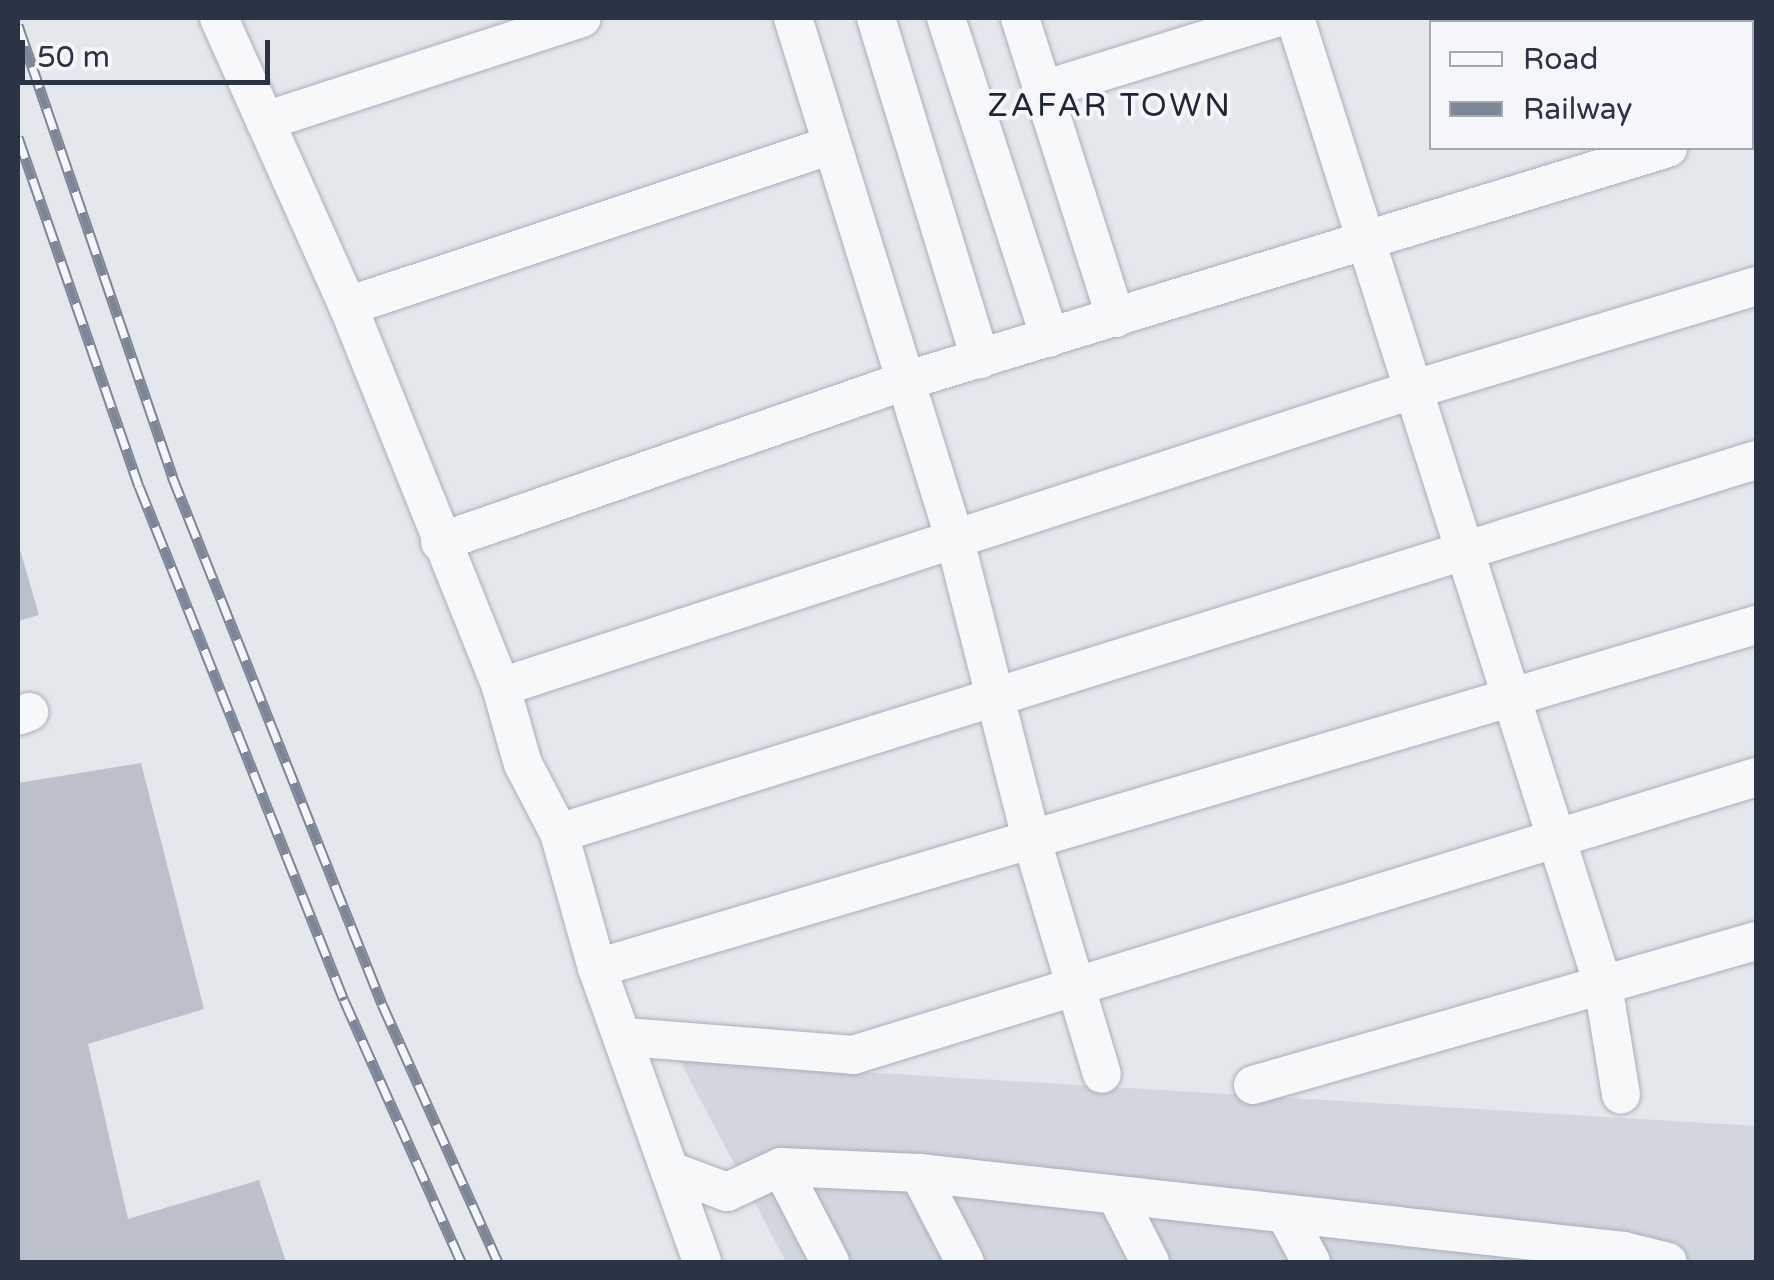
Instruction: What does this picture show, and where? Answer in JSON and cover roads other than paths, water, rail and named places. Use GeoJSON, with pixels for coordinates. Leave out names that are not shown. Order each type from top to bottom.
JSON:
{"type":"FeatureCollection","features":[{"type":"Feature","properties":{"kind":"street"},"geometry":{"type":"LineString","coordinates":[[219,18],[348,306],[440,542],[502,687],[522,764],[559,833],[597,968],[626,1036],[702,1262]]}},
{"type":"Feature","properties":{"kind":"street"},"geometry":{"type":"LineString","coordinates":[[266,121],[582,18]]}},
{"type":"Feature","properties":{"kind":"street"},"geometry":{"type":"LineString","coordinates":[[793,18],[954,540],[997,693],[1032,840],[1080,986],[1102,1074]]}},
{"type":"Feature","properties":{"kind":"street"},"geometry":{"type":"LineString","coordinates":[[876,18],[980,359]]}},
{"type":"Feature","properties":{"kind":"street"},"geometry":{"type":"LineString","coordinates":[[946,18],[1050,338]]}},
{"type":"Feature","properties":{"kind":"street"},"geometry":{"type":"LineString","coordinates":[[1020,18],[1116,318]]}},
{"type":"Feature","properties":{"kind":"street"},"geometry":{"type":"LineString","coordinates":[[1043,90],[1276,18]]}},
{"type":"Feature","properties":{"kind":"street"},"geometry":{"type":"LineString","coordinates":[[1295,18],[1508,699],[1604,985],[1621,1096]]}},
{"type":"Feature","properties":{"kind":"street"},"geometry":{"type":"LineString","coordinates":[[348,306],[832,145]]}},
{"type":"Feature","properties":{"kind":"street"},"geometry":{"type":"LineString","coordinates":[[440,542],[905,381],[1366,244],[1599,158],[1654,150]]}},
{"type":"Feature","properties":{"kind":"street"},"geometry":{"type":"LineString","coordinates":[[502,687],[1412,390],[1756,286]]}},
{"type":"Feature","properties":{"kind":"street"},"geometry":{"type":"LineString","coordinates":[[559,833],[997,693],[1756,460]]}},
{"type":"Feature","properties":{"kind":"street"},"geometry":{"type":"LineString","coordinates":[[597,968],[1756,625]]}},
{"type":"Feature","properties":{"kind":"street"},"geometry":{"type":"LineString","coordinates":[[626,1036],[852,1054],[1756,778]]}},
{"type":"Feature","properties":{"kind":"street"},"geometry":{"type":"LineString","coordinates":[[1254,1085],[1756,941]]}},
{"type":"Feature","properties":{"kind":"street"},"geometry":{"type":"LineString","coordinates":[[671,1171],[727,1192],[782,1168],[918,1173],[1288,1216],[1445,1246],[1668,1262]]}},
{"type":"Feature","properties":{"kind":"street"},"geometry":{"type":"LineString","coordinates":[[782,1168],[830,1262]]}},
{"type":"Feature","properties":{"kind":"street"},"geometry":{"type":"LineString","coordinates":[[918,1173],[966,1262]]}},
{"type":"Feature","properties":{"kind":"street"},"geometry":{"type":"LineString","coordinates":[[1117,1197],[1150,1262]]}},
{"type":"Feature","properties":{"kind":"street"},"geometry":{"type":"LineString","coordinates":[[1288,1216],[1310,1262]]}},
{"type":"Feature","properties":{"kind":"railway"},"geometry":{"type":"LineString","coordinates":[[18,25],[172,476],[382,1004],[498,1262]]}},
{"type":"Feature","properties":{"kind":"railway"},"geometry":{"type":"LineString","coordinates":[[18,137],[139,486],[344,1000],[461,1262]]}},
{"type":"Feature","properties":{"kind":"district","name":"ZAFAR TOWN"},"geometry":{"type":"Point","coordinates":[1110,106]}}]}
